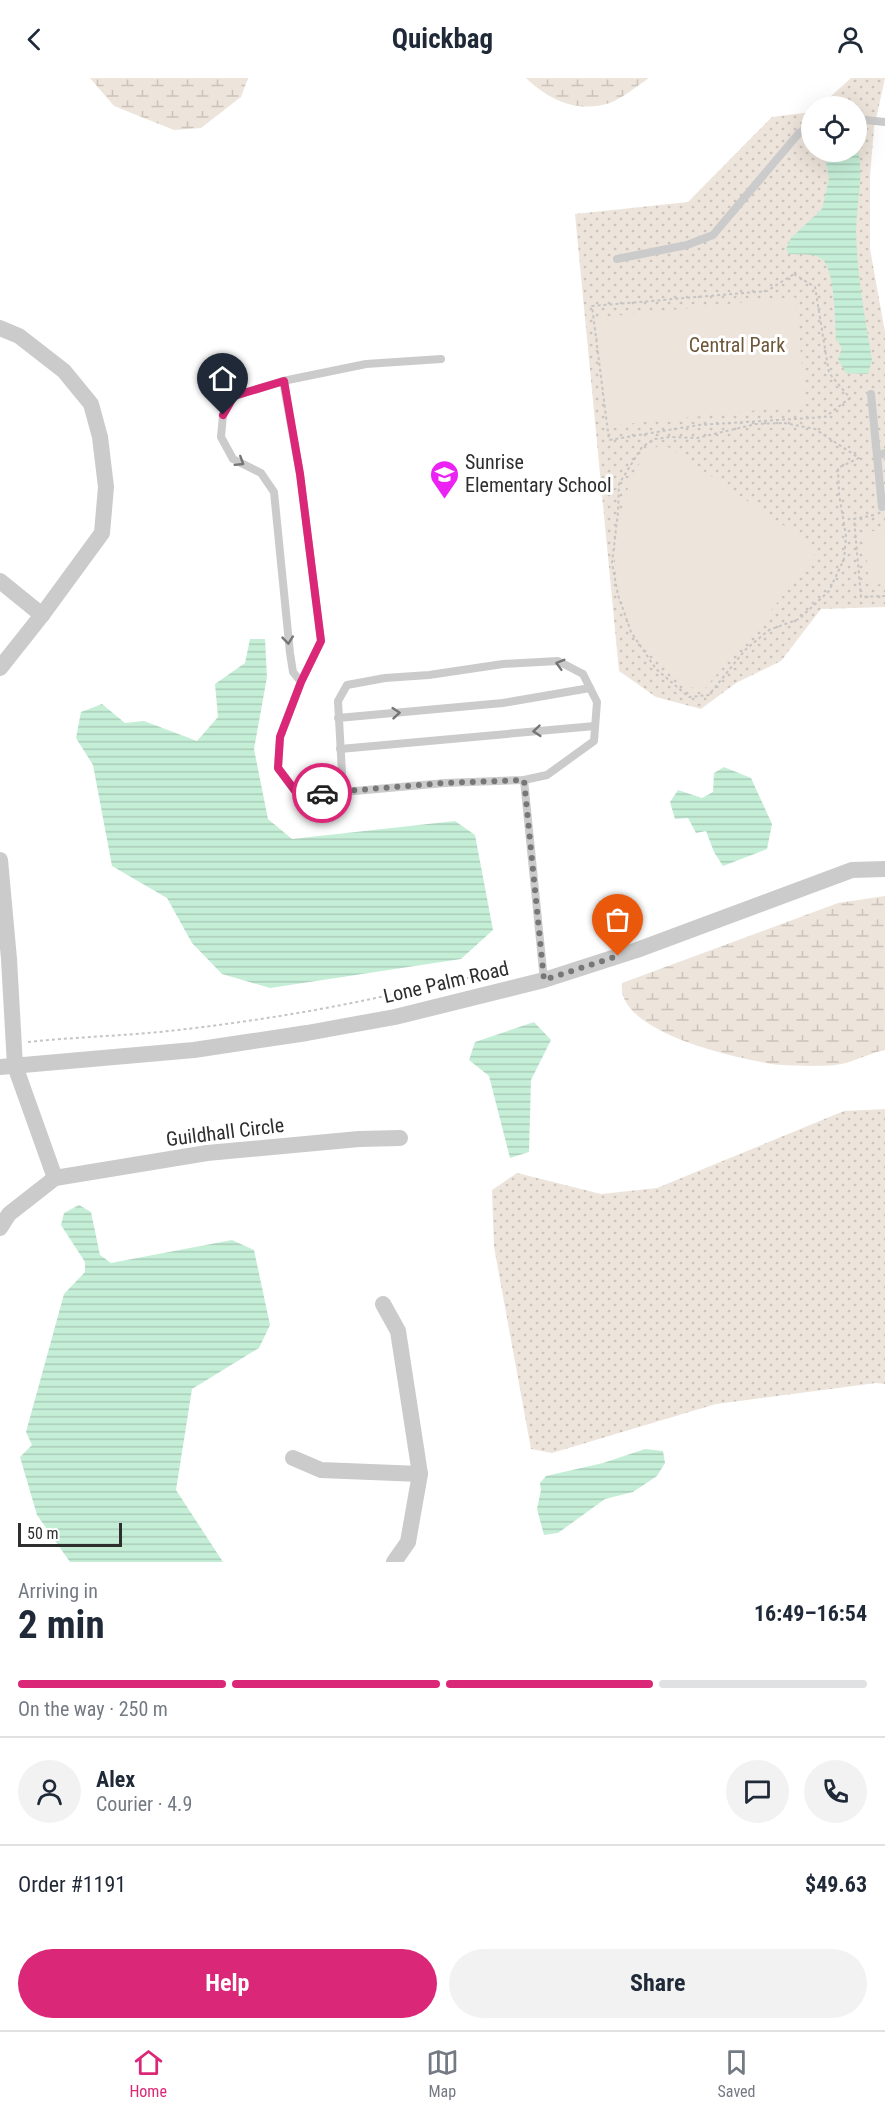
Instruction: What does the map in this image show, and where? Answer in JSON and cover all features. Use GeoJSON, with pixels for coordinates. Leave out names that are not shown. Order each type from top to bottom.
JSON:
{"type":"FeatureCollection","features":[{"type":"Feature","properties":{"kind":"street"},"geometry":{"type":"LineString","coordinates":[[0,328],[19,336],[64,371],[91,404],[100,437],[106,487],[102,533],[0,668]]}},
{"type":"Feature","properties":{"kind":"street"},"geometry":{"type":"LineString","coordinates":[[0,581],[42,615]]}},
{"type":"Feature","properties":{"kind":"street"},"geometry":{"type":"LineString","coordinates":[[0,860],[5,960],[14,1044],[8,1067],[55,1178]]}},
{"type":"Feature","properties":{"kind":"street","name":"Lone Palm Road"},"geometry":{"type":"LineString","coordinates":[[8,1067],[194,1050],[395,1017],[544,980],[637,950],[852,870],[885,869]]}},
{"type":"Feature","properties":{"kind":"street","name":"Guildhall Circle"},"geometry":{"type":"LineString","coordinates":[[0,1228],[9,1214],[55,1178],[207,1153],[359,1139],[400,1138]]}},
{"type":"Feature","properties":{"kind":"street"},"geometry":{"type":"LineString","coordinates":[[383,1304],[398,1330],[420,1474],[408,1542],[394,1562]]}},
{"type":"Feature","properties":{"kind":"street"},"geometry":{"type":"LineString","coordinates":[[293,1458],[321,1470],[420,1474]]}},
{"type":"Feature","properties":{"kind":"lane"},"geometry":{"type":"LineString","coordinates":[[867,120],[885,122]]}},
{"type":"Feature","properties":{"kind":"lane"},"geometry":{"type":"LineString","coordinates":[[617,259],[713,236],[801,132]]}},
{"type":"Feature","properties":{"kind":"lane"},"geometry":{"type":"LineString","coordinates":[[301,682],[293,672],[290,653],[274,492],[261,474],[233,459],[221,437],[223,415],[234,396],[284,381],[366,363],[441,359]]}},
{"type":"Feature","properties":{"kind":"lane"},"geometry":{"type":"LineString","coordinates":[[284,381],[300,474],[321,641],[301,682],[280,737],[278,768],[296,792],[321,794],[343,790],[524,780],[547,775],[594,741],[597,702],[583,674],[558,661],[503,664],[429,675],[385,678],[347,685],[338,701],[343,790]]}},
{"type":"Feature","properties":{"kind":"lane"},"geometry":{"type":"LineString","coordinates":[[870,394],[881,455],[882,507]]}},
{"type":"Feature","properties":{"kind":"lane"},"geometry":{"type":"LineString","coordinates":[[338,718],[503,703],[590,688]]}},
{"type":"Feature","properties":{"kind":"lane"},"geometry":{"type":"LineString","coordinates":[[340,749],[595,726]]}},
{"type":"Feature","properties":{"kind":"lane"},"geometry":{"type":"LineString","coordinates":[[524,780],[544,980]]}},
{"type":"Feature","properties":{"kind":"path"},"geometry":{"type":"LineString","coordinates":[[794,274],[815,287],[829,373],[850,398],[825,417],[699,425],[609,440],[592,306],[766,291],[794,274]]}},
{"type":"Feature","properties":{"kind":"path"},"geometry":{"type":"LineString","coordinates":[[784,423],[815,429],[859,458],[838,468],[839,494],[846,536],[844,559],[829,591],[799,620],[769,630],[753,644],[709,694],[689,697],[656,669],[631,632],[618,595],[612,563],[619,484],[636,456],[642,447],[655,439],[697,438],[756,424],[784,423]]}},
{"type":"Feature","properties":{"kind":"path"},"geometry":{"type":"LineString","coordinates":[[875,514],[854,519],[861,597],[885,596]]}},
{"type":"Feature","properties":{"kind":"path"},"geometry":{"type":"LineString","coordinates":[[14,1044],[167,1031],[308,1011],[374,999],[483,974],[507,964]]}},
{"type":"Feature","properties":{"kind":"green space"},"geometry":{"type":"Polygon","coordinates":[[[90,78],[248,78],[241,97],[201,128],[174,130],[114,106],[90,78]]]}},
{"type":"Feature","properties":{"kind":"green space"},"geometry":{"type":"Polygon","coordinates":[[[526,78],[649,78],[615,101],[586,107],[554,99],[526,78]]]}},
{"type":"Feature","properties":{"kind":"green space","name":"Central Park"},"geometry":{"type":"Polygon","coordinates":[[[851,78],[885,78],[874,128],[870,176],[870,249],[885,332],[885,607],[821,609],[781,661],[736,683],[701,709],[656,697],[619,671],[575,214],[688,202],[772,117],[801,113],[801,162],[867,162],[867,96],[831,96],[851,78]]]}},
{"type":"Feature","properties":{"kind":"green space"},"geometry":{"type":"Polygon","coordinates":[[[795,297],[806,405],[607,426],[595,318],[795,297]]]}},
{"type":"Feature","properties":{"kind":"green space"},"geometry":{"type":"Polygon","coordinates":[[[662,443],[814,546],[814,559],[701,693],[674,675],[642,645],[632,629],[619,590],[615,551],[618,524],[626,495],[635,470],[643,458],[662,443]]]}},
{"type":"Feature","properties":{"kind":"green space"},"geometry":{"type":"Polygon","coordinates":[[[885,530],[885,584],[869,585],[864,532],[885,530]]]}},
{"type":"Feature","properties":{"kind":"green space"},"geometry":{"type":"Polygon","coordinates":[[[885,896],[885,1050],[835,1065],[786,1065],[755,1061],[707,1049],[657,1029],[637,1015],[625,1000],[622,983],[838,903],[885,896]]]}},
{"type":"Feature","properties":{"kind":"green space"},"geometry":{"type":"Polygon","coordinates":[[[885,1109],[885,1384],[876,1383],[716,1404],[552,1453],[531,1449],[494,1247],[492,1190],[517,1173],[601,1194],[657,1188],[844,1111],[885,1109]]]}},
{"type":"Feature","properties":{"kind":"shaded area"},"geometry":{"type":"Polygon","coordinates":[[[826,162],[860,162],[856,233],[862,297],[872,360],[868,374],[846,373],[838,359],[842,348],[836,339],[834,296],[830,273],[826,265],[819,257],[789,254],[786,249],[791,238],[822,209],[829,179],[826,162]]]}},
{"type":"Feature","properties":{"kind":"shaded area"},"geometry":{"type":"Polygon","coordinates":[[[250,639],[265,639],[267,677],[254,749],[268,819],[292,839],[455,821],[475,835],[493,930],[461,959],[270,988],[222,974],[192,943],[167,898],[112,866],[93,765],[76,738],[81,712],[102,704],[125,723],[144,721],[197,741],[218,717],[215,684],[245,663],[250,639]]]}},
{"type":"Feature","properties":{"kind":"shaded area"},"geometry":{"type":"Polygon","coordinates":[[[724,767],[751,778],[772,824],[767,849],[723,866],[714,852],[706,831],[696,833],[688,818],[675,819],[670,802],[678,790],[702,798],[713,792],[714,773],[724,767]]]}},
{"type":"Feature","properties":{"kind":"shaded area"},"geometry":{"type":"Polygon","coordinates":[[[534,1022],[551,1040],[531,1080],[529,1152],[510,1158],[489,1076],[469,1060],[475,1042],[534,1022]]]}},
{"type":"Feature","properties":{"kind":"shaded area"},"geometry":{"type":"Polygon","coordinates":[[[79,1205],[91,1212],[100,1255],[111,1263],[232,1240],[254,1250],[270,1325],[259,1348],[192,1389],[176,1490],[223,1562],[70,1562],[37,1515],[20,1457],[32,1445],[26,1432],[64,1294],[85,1272],[85,1262],[61,1225],[64,1213],[79,1205]]]}},
{"type":"Feature","properties":{"kind":"shaded area"},"geometry":{"type":"Polygon","coordinates":[[[645,1449],[663,1451],[665,1463],[657,1476],[633,1492],[605,1499],[558,1533],[544,1535],[537,1509],[540,1483],[546,1476],[603,1463],[645,1449]]]}},
{"type":"Feature","properties":{"kind":"way so far"},"geometry":{"type":"LineString","coordinates":[[322,793],[445,783],[524,780],[544,980],[618,956]]}},
{"type":"Feature","properties":{"kind":"place","name":"Sunrise Elementary School"},"geometry":{"type":"Point","coordinates":[444,500]}},
{"type":"Feature","properties":{"kind":"route"},"geometry":{"type":"LineString","coordinates":[[223,415],[234,396],[284,381],[300,474],[321,641],[301,682],[280,737],[278,768],[296,792],[322,793]]}}]}
